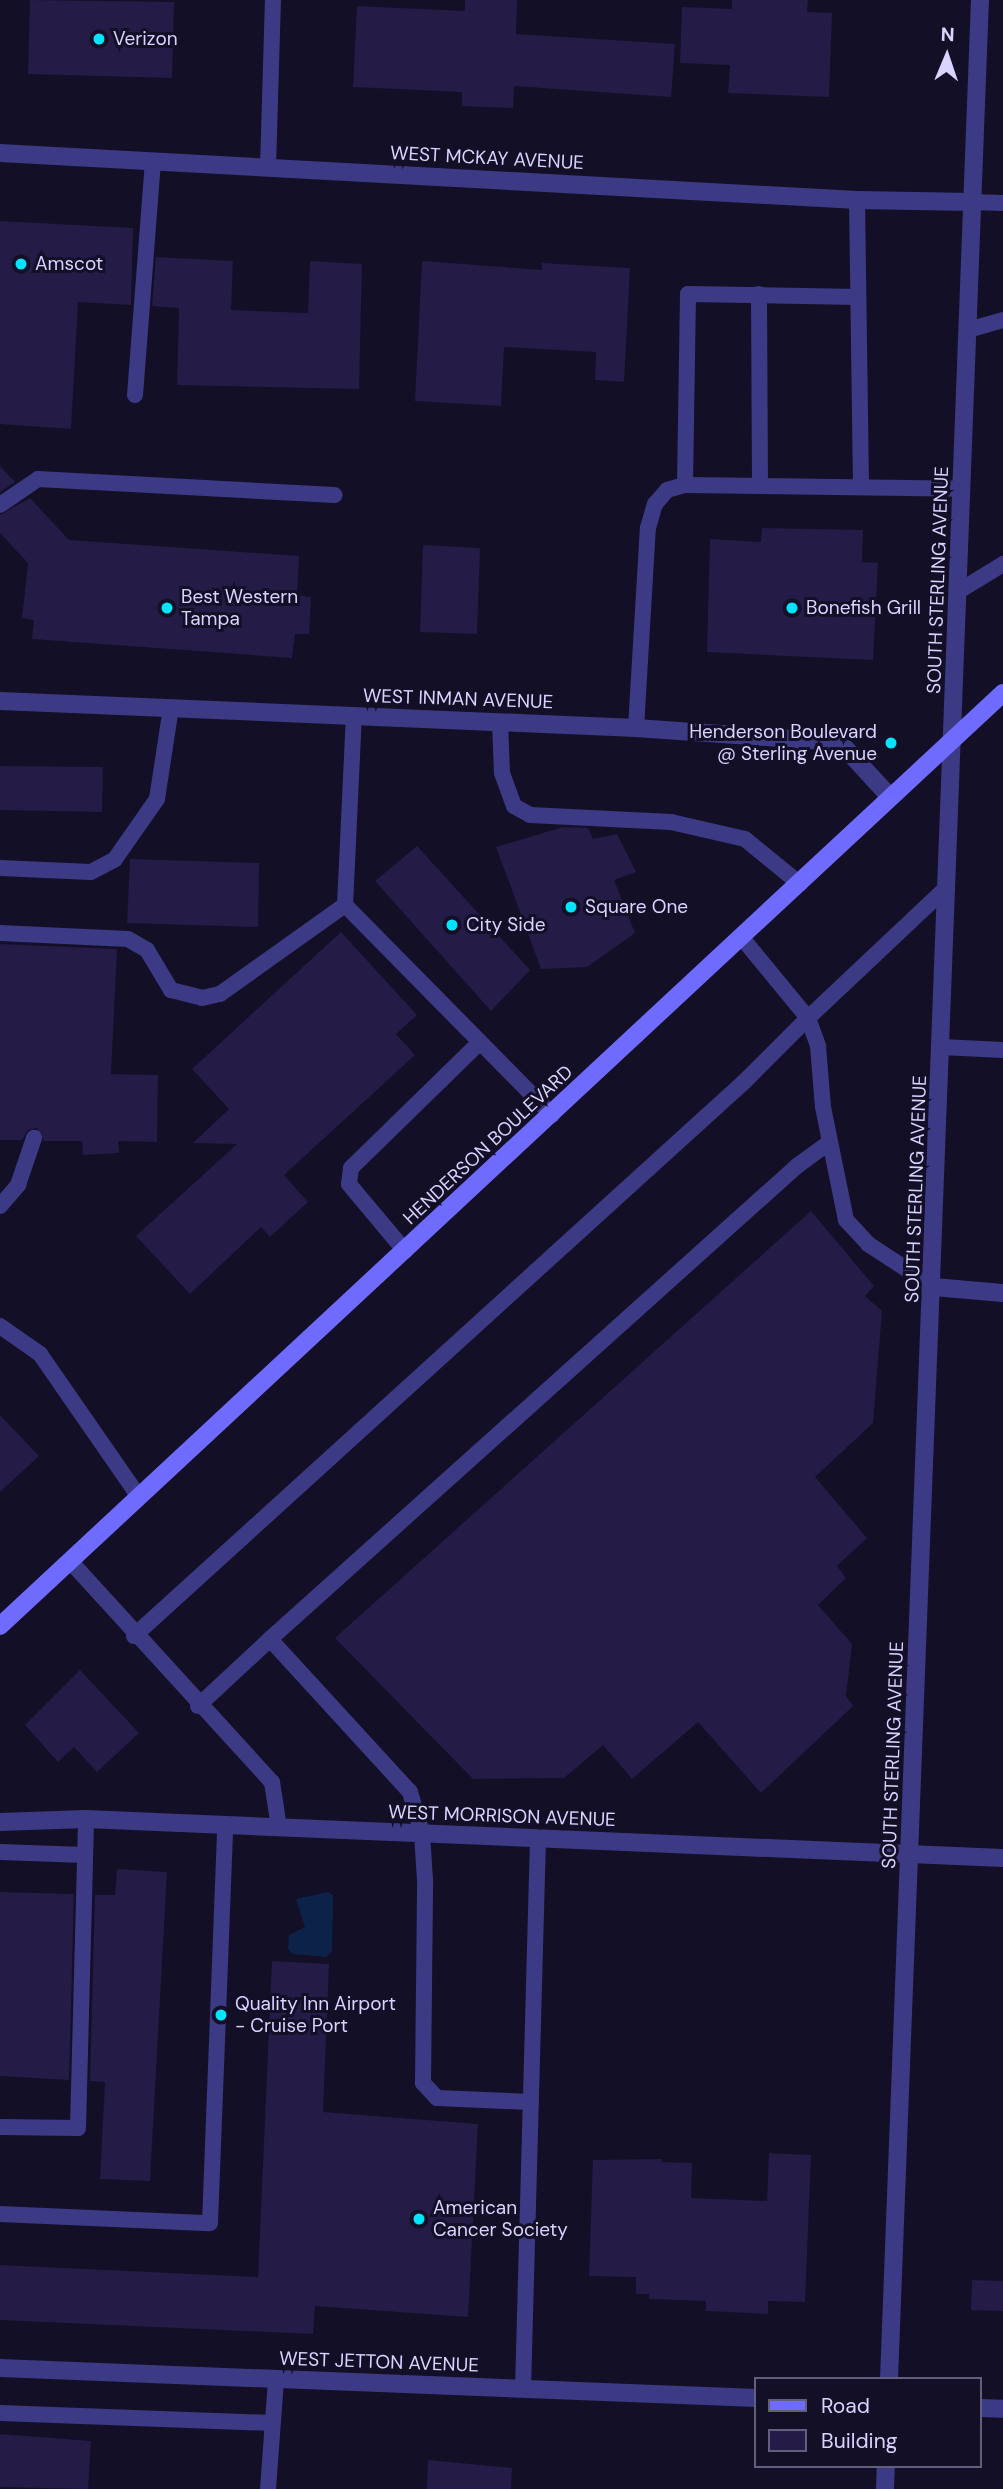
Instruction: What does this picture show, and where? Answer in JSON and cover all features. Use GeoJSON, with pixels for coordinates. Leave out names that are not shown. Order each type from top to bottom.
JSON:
{"type":"FeatureCollection","features":[{"type":"Feature","properties":{"kind":"main road","name":"HENDERSON BOULEVARD"},"geometry":{"type":"LineString","coordinates":[[0,1626],[742,939],[1003,693]]}},
{"type":"Feature","properties":{"kind":"street","name":"SOUTH STERLING AVENUE"},"geometry":{"type":"LineString","coordinates":[[889,2377],[934,1287],[980,0]]}},
{"type":"Feature","properties":{"kind":"street","name":"WEST MCKAY AVENUE"},"geometry":{"type":"LineString","coordinates":[[0,153],[857,200],[972,202]]}},
{"type":"Feature","properties":{"kind":"street","name":"WEST INMAN AVENUE"},"geometry":{"type":"LineString","coordinates":[[0,701],[636,728],[837,744],[890,797]]}},
{"type":"Feature","properties":{"kind":"street"},"geometry":{"type":"LineString","coordinates":[[934,1287],[1003,1293]]}},
{"type":"Feature","properties":{"kind":"street","name":"WEST MORRISON AVENUE"},"geometry":{"type":"LineString","coordinates":[[0,1822],[86,1819],[1003,1858]]}},
{"type":"Feature","properties":{"kind":"street","name":"WEST JETTON AVENUE"},"geometry":{"type":"LineString","coordinates":[[0,2368],[754,2398]]}},
{"type":"Feature","properties":{"kind":"street"},"geometry":{"type":"LineString","coordinates":[[982,2408],[1003,2409]]}},
{"type":"Feature","properties":{"kind":"street"},"geometry":{"type":"LineString","coordinates":[[885,2489],[886,2468]]}},
{"type":"Feature","properties":{"kind":"lane"},"geometry":{"type":"LineString","coordinates":[[268,167],[273,0]]}},
{"type":"Feature","properties":{"kind":"lane"},"geometry":{"type":"LineString","coordinates":[[135,395],[153,162]]}},
{"type":"Feature","properties":{"kind":"lane"},"geometry":{"type":"LineString","coordinates":[[857,200],[861,487]]}},
{"type":"Feature","properties":{"kind":"lane"},"geometry":{"type":"LineString","coordinates":[[972,202],[1003,203]]}},
{"type":"Feature","properties":{"kind":"lane"},"geometry":{"type":"LineString","coordinates":[[685,485],[688,294],[858,296]]}},
{"type":"Feature","properties":{"kind":"lane"},"geometry":{"type":"LineString","coordinates":[[759,294],[760,486]]}},
{"type":"Feature","properties":{"kind":"lane"},"geometry":{"type":"LineString","coordinates":[[968,330],[1003,320]]}},
{"type":"Feature","properties":{"kind":"lane"},"geometry":{"type":"LineString","coordinates":[[0,505],[38,479],[335,495]]}},
{"type":"Feature","properties":{"kind":"lane"},"geometry":{"type":"LineString","coordinates":[[636,728],[648,528],[655,504],[667,490],[685,485],[962,489]]}},
{"type":"Feature","properties":{"kind":"lane"},"geometry":{"type":"LineString","coordinates":[[959,591],[1003,564]]}},
{"type":"Feature","properties":{"kind":"lane"},"geometry":{"type":"LineString","coordinates":[[0,868],[91,872],[115,859],[157,799],[171,708]]}},
{"type":"Feature","properties":{"kind":"lane"},"geometry":{"type":"LineString","coordinates":[[354,715],[345,905],[552,1115]]}},
{"type":"Feature","properties":{"kind":"lane"},"geometry":{"type":"LineString","coordinates":[[500,722],[502,773],[514,807],[530,815],[671,822],[745,839],[800,884]]}},
{"type":"Feature","properties":{"kind":"lane"},"geometry":{"type":"LineString","coordinates":[[134,1636],[744,1083],[808,1018],[947,887]]}},
{"type":"Feature","properties":{"kind":"lane"},"geometry":{"type":"LineString","coordinates":[[0,933],[128,939],[147,950],[172,990],[202,999],[220,994],[345,905]]}},
{"type":"Feature","properties":{"kind":"lane"},"geometry":{"type":"LineString","coordinates":[[742,939],[808,1018],[818,1046],[829,1143],[846,1220],[869,1244],[934,1287]]}},
{"type":"Feature","properties":{"kind":"lane"},"geometry":{"type":"LineString","coordinates":[[405,1251],[349,1184],[351,1168],[480,1042]]}},
{"type":"Feature","properties":{"kind":"lane"},"geometry":{"type":"LineString","coordinates":[[942,1047],[1003,1050]]}},
{"type":"Feature","properties":{"kind":"lane"},"geometry":{"type":"LineString","coordinates":[[0,1206],[18,1185],[34,1138]]}},
{"type":"Feature","properties":{"kind":"lane"},"geometry":{"type":"LineString","coordinates":[[198,1706],[521,1411],[829,1143]]}},
{"type":"Feature","properties":{"kind":"lane"},"geometry":{"type":"LineString","coordinates":[[0,1326],[40,1353],[139,1497]]}},
{"type":"Feature","properties":{"kind":"lane"},"geometry":{"type":"LineString","coordinates":[[70,1561],[134,1636],[272,1782],[279,1827]]}},
{"type":"Feature","properties":{"kind":"lane"},"geometry":{"type":"LineString","coordinates":[[270,1639],[410,1792],[422,1833],[423,2083],[437,2098],[531,2102]]}},
{"type":"Feature","properties":{"kind":"lane"},"geometry":{"type":"LineString","coordinates":[[0,2127],[78,2129],[86,1819]]}},
{"type":"Feature","properties":{"kind":"lane"},"geometry":{"type":"LineString","coordinates":[[0,2214],[210,2223],[225,1825]]}},
{"type":"Feature","properties":{"kind":"lane"},"geometry":{"type":"LineString","coordinates":[[523,2389],[538,1838]]}},
{"type":"Feature","properties":{"kind":"lane"},"geometry":{"type":"LineString","coordinates":[[0,1852],[85,1855]]}},
{"type":"Feature","properties":{"kind":"lane"},"geometry":{"type":"LineString","coordinates":[[268,2489],[276,2379]]}},
{"type":"Feature","properties":{"kind":"lane"},"geometry":{"type":"LineString","coordinates":[[0,2413],[272,2423]]}},
{"type":"Feature","properties":{"kind":"water"},"geometry":{"type":"Polygon","coordinates":[[[328,1892],[333,1895],[332,1951],[326,1957],[293,1954],[288,1949],[289,1935],[305,1927],[296,1899],[328,1892]]]}},
{"type":"Feature","properties":{"kind":"building"},"geometry":{"type":"Polygon","coordinates":[[[30,0],[174,2],[172,78],[28,74],[30,0]]]}},
{"type":"Feature","properties":{"kind":"building"},"geometry":{"type":"Polygon","coordinates":[[[465,0],[517,0],[516,34],[675,44],[671,97],[514,86],[513,108],[462,106],[462,92],[353,87],[357,6],[465,11],[465,0]]]}},
{"type":"Feature","properties":{"kind":"building"},"geometry":{"type":"Polygon","coordinates":[[[732,0],[808,0],[807,12],[832,13],[829,97],[728,93],[730,65],[680,63],[682,7],[732,9],[732,0]]]}},
{"type":"Feature","properties":{"kind":"building"},"geometry":{"type":"Polygon","coordinates":[[[0,221],[133,228],[131,305],[78,302],[71,429],[0,424],[0,221]]]}},
{"type":"Feature","properties":{"kind":"building"},"geometry":{"type":"Polygon","coordinates":[[[156,257],[233,261],[231,310],[308,313],[310,261],[362,264],[359,389],[177,385],[179,308],[152,306],[156,257]]]}},
{"type":"Feature","properties":{"kind":"building"},"geometry":{"type":"Polygon","coordinates":[[[422,261],[542,270],[542,263],[630,268],[624,382],[595,380],[596,352],[504,347],[501,406],[415,401],[422,261]]]}},
{"type":"Feature","properties":{"kind":"building"},"geometry":{"type":"Polygon","coordinates":[[[0,466],[15,482],[0,492],[0,466]]]}},
{"type":"Feature","properties":{"kind":"building","name":"Best Western Tampa"},"geometry":{"type":"Polygon","coordinates":[[[30,498],[69,540],[299,556],[297,595],[311,597],[309,634],[295,634],[292,658],[32,639],[34,620],[22,618],[28,563],[0,533],[0,515],[30,498]]]}},
{"type":"Feature","properties":{"kind":"building","name":"Bonefish Grill"},"geometry":{"type":"Polygon","coordinates":[[[762,528],[863,530],[862,562],[878,563],[873,660],[707,652],[710,539],[761,542],[762,528]]]}},
{"type":"Feature","properties":{"kind":"building"},"geometry":{"type":"Polygon","coordinates":[[[423,545],[480,548],[477,634],[420,632],[423,545]]]}},
{"type":"Feature","properties":{"kind":"building"},"geometry":{"type":"Polygon","coordinates":[[[0,766],[103,767],[102,812],[0,810],[0,766]]]}},
{"type":"Feature","properties":{"kind":"building","name":"Square One"},"geometry":{"type":"Polygon","coordinates":[[[563,827],[588,828],[593,839],[617,834],[636,872],[614,880],[635,933],[587,967],[541,969],[496,847],[563,827]]]}},
{"type":"Feature","properties":{"kind":"building","name":"City Side"},"geometry":{"type":"Polygon","coordinates":[[[417,846],[530,970],[491,1011],[375,881],[417,846]]]}},
{"type":"Feature","properties":{"kind":"building"},"geometry":{"type":"Polygon","coordinates":[[[130,859],[259,863],[258,927],[127,923],[130,859]]]}},
{"type":"Feature","properties":{"kind":"building"},"geometry":{"type":"Polygon","coordinates":[[[341,932],[417,1015],[396,1034],[415,1055],[284,1175],[308,1202],[270,1237],[261,1227],[190,1294],[136,1236],[237,1144],[193,1143],[229,1109],[192,1069],[341,932]]]}},
{"type":"Feature","properties":{"kind":"building"},"geometry":{"type":"Polygon","coordinates":[[[0,944],[117,949],[111,1074],[158,1075],[157,1142],[118,1141],[119,1153],[83,1155],[82,1141],[44,1141],[37,1128],[28,1130],[22,1140],[0,1140],[0,944]]]}},
{"type":"Feature","properties":{"kind":"building"},"geometry":{"type":"Polygon","coordinates":[[[811,1211],[874,1286],[865,1296],[882,1311],[873,1423],[815,1477],[867,1538],[837,1566],[846,1578],[818,1605],[852,1644],[846,1696],[853,1706],[761,1793],[698,1722],[632,1779],[603,1745],[564,1778],[473,1779],[335,1638],[811,1211]]]}},
{"type":"Feature","properties":{"kind":"building"},"geometry":{"type":"Polygon","coordinates":[[[0,1415],[39,1456],[0,1492],[0,1415]]]}},
{"type":"Feature","properties":{"kind":"building"},"geometry":{"type":"Polygon","coordinates":[[[80,1670],[139,1733],[97,1772],[74,1747],[58,1762],[25,1725],[80,1670]]]}},
{"type":"Feature","properties":{"kind":"building"},"geometry":{"type":"Polygon","coordinates":[[[117,1869],[167,1872],[150,2181],[100,2179],[105,2082],[90,2081],[95,1895],[115,1895],[117,1869]]]}},
{"type":"Feature","properties":{"kind":"building"},"geometry":{"type":"Polygon","coordinates":[[[0,1892],[74,1894],[69,2080],[0,2076],[0,1892]]]}},
{"type":"Feature","properties":{"kind":"building"},"geometry":{"type":"Polygon","coordinates":[[[272,1961],[329,1964],[323,2112],[478,2124],[468,2317],[315,2306],[313,2334],[0,2320],[0,2265],[258,2277],[272,1961]]]}},
{"type":"Feature","properties":{"kind":"building"},"geometry":{"type":"Polygon","coordinates":[[[769,2153],[811,2155],[805,2302],[768,2301],[768,2314],[706,2311],[706,2301],[649,2299],[649,2294],[636,2294],[636,2277],[589,2276],[593,2160],[662,2159],[662,2162],[692,2163],[691,2198],[767,2201],[769,2153]]]}},
{"type":"Feature","properties":{"kind":"building"},"geometry":{"type":"Polygon","coordinates":[[[972,2280],[1003,2281],[1003,2311],[971,2310],[972,2280]]]}},
{"type":"Feature","properties":{"kind":"building"},"geometry":{"type":"Polygon","coordinates":[[[0,2434],[91,2441],[88,2489],[0,2487],[0,2434]]]}},
{"type":"Feature","properties":{"kind":"building"},"geometry":{"type":"Polygon","coordinates":[[[428,2460],[512,2468],[511,2489],[427,2489],[428,2460]]]}},
{"type":"Feature","properties":{"kind":"place","name":"Verizon"},"geometry":{"type":"Point","coordinates":[99,39]}},
{"type":"Feature","properties":{"kind":"place","name":"Amscot"},"geometry":{"type":"Point","coordinates":[21,264]}},
{"type":"Feature","properties":{"kind":"place","name":"Best Western Tampa"},"geometry":{"type":"Point","coordinates":[167,608]}},
{"type":"Feature","properties":{"kind":"place","name":"Bonefish Grill"},"geometry":{"type":"Point","coordinates":[792,608]}},
{"type":"Feature","properties":{"kind":"place","name":"Henderson Boulevard @ Sterling Avenue"},"geometry":{"type":"Point","coordinates":[891,743]}},
{"type":"Feature","properties":{"kind":"place","name":"Square One"},"geometry":{"type":"Point","coordinates":[571,907]}},
{"type":"Feature","properties":{"kind":"place","name":"City Side"},"geometry":{"type":"Point","coordinates":[452,925]}},
{"type":"Feature","properties":{"kind":"place","name":"Quality Inn Airport - Cruise Port"},"geometry":{"type":"Point","coordinates":[221,2015]}},
{"type":"Feature","properties":{"kind":"place","name":"American Cancer Society"},"geometry":{"type":"Point","coordinates":[419,2219]}}]}
